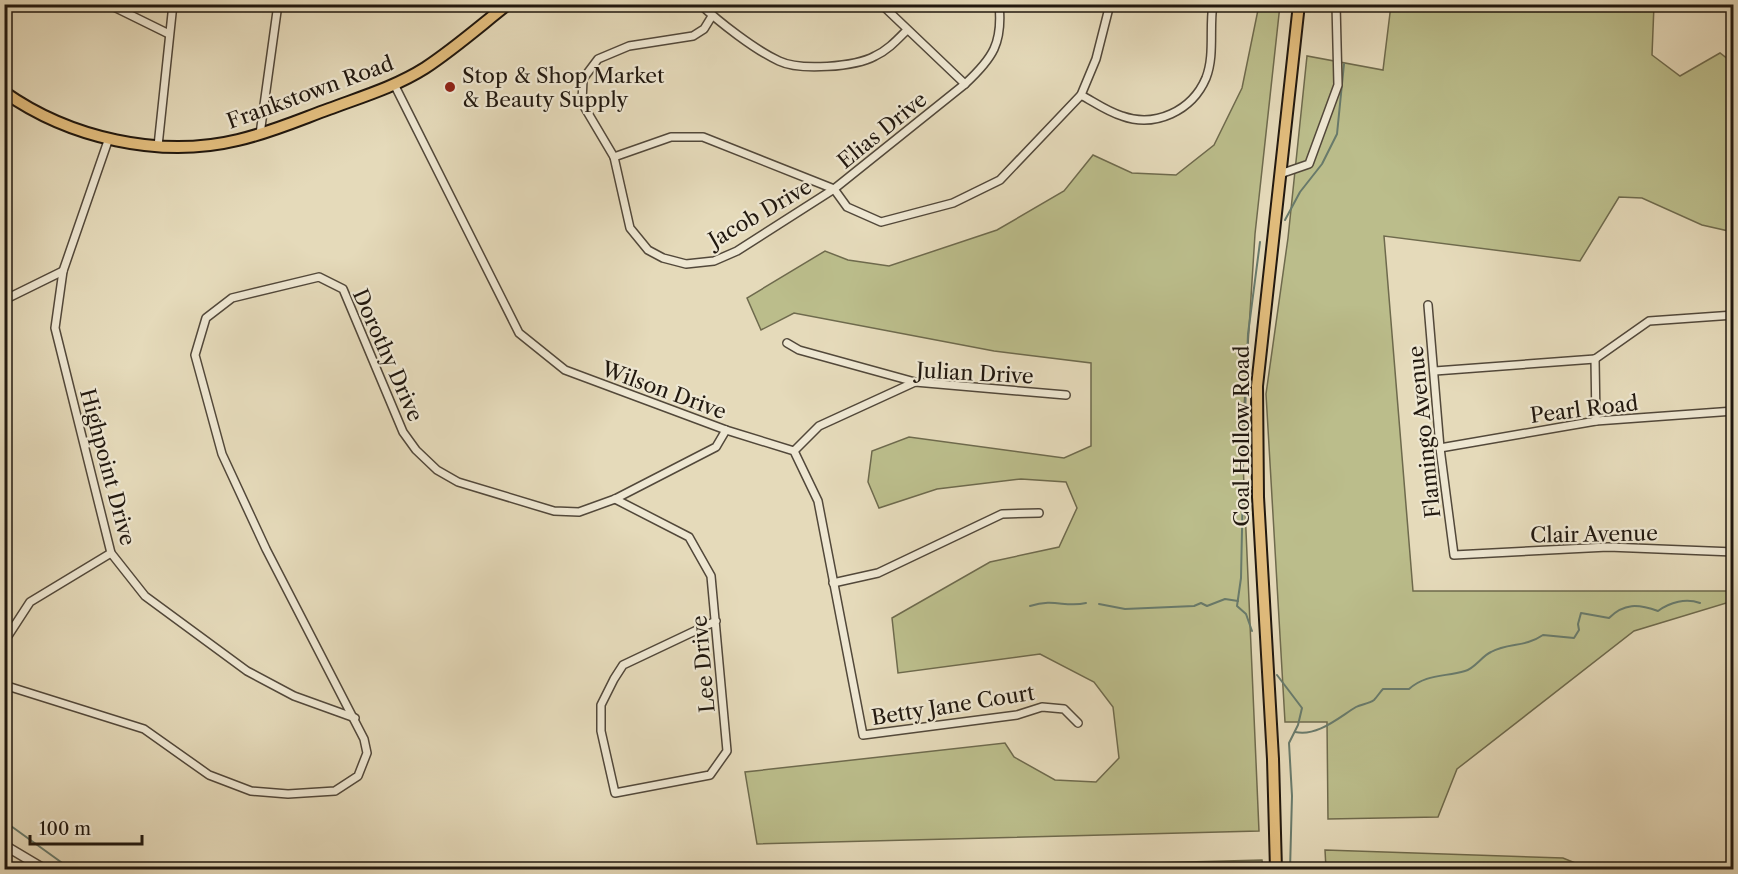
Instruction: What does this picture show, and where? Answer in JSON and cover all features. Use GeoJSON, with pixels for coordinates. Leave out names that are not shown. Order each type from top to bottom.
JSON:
{"type":"FeatureCollection","features":[{"type":"Feature","properties":{"kind":"main road","name":"Frankstown Road"},"geometry":{"type":"LineString","coordinates":[[4,92],[43,115],[109,138],[158,146],[211,145],[260,134],[394,84],[430,64],[508,4]]}},
{"type":"Feature","properties":{"kind":"main road","name":"Coal Hollow Road"},"geometry":{"type":"LineString","coordinates":[[1276,870],[1274,759],[1262,592],[1257,427],[1260,342],[1299,4]]}},
{"type":"Feature","properties":{"kind":"street"},"geometry":{"type":"LineString","coordinates":[[108,4],[169,34]]}},
{"type":"Feature","properties":{"kind":"street"},"geometry":{"type":"LineString","coordinates":[[158,146],[173,4]]}},
{"type":"Feature","properties":{"kind":"street"},"geometry":{"type":"LineString","coordinates":[[260,134],[278,4]]}},
{"type":"Feature","properties":{"kind":"street"},"geometry":{"type":"LineString","coordinates":[[700,4],[712,16],[780,62],[804,67],[872,58],[888,48],[907,30]]}},
{"type":"Feature","properties":{"kind":"street"},"geometry":{"type":"LineString","coordinates":[[881,4],[965,84]]}},
{"type":"Feature","properties":{"kind":"street","name":"Elias Drive"},"geometry":{"type":"LineString","coordinates":[[999,4],[1001,26],[997,47],[981,69],[834,189],[847,207],[881,222],[953,203],[1000,180],[1081,95],[1096,59],[1110,4]]}},
{"type":"Feature","properties":{"kind":"street"},"geometry":{"type":"LineString","coordinates":[[1081,95],[1122,117],[1154,120],[1177,112],[1206,78],[1211,54],[1214,4]]}},
{"type":"Feature","properties":{"kind":"street"},"geometry":{"type":"LineString","coordinates":[[1280,174],[1309,164],[1338,85],[1336,4]]}},
{"type":"Feature","properties":{"kind":"street","name":"Jacob Drive"},"geometry":{"type":"LineString","coordinates":[[712,16],[704,29],[693,36],[629,46],[598,59],[583,79],[582,103],[614,157],[630,228],[648,250],[663,258],[686,264],[714,261],[737,251],[834,189]]}},
{"type":"Feature","properties":{"kind":"street","name":"Wilson Drive"},"geometry":{"type":"LineString","coordinates":[[394,84],[519,333],[565,370],[726,430],[794,451]]}},
{"type":"Feature","properties":{"kind":"street"},"geometry":{"type":"LineString","coordinates":[[614,157],[672,137],[703,137],[834,189]]}},
{"type":"Feature","properties":{"kind":"street","name":"Highpoint Drive"},"geometry":{"type":"LineString","coordinates":[[109,138],[63,271],[55,328],[111,553],[145,596],[247,671],[294,696],[355,718]]}},
{"type":"Feature","properties":{"kind":"street"},"geometry":{"type":"LineString","coordinates":[[4,300],[63,271]]}},
{"type":"Feature","properties":{"kind":"street","name":"Dorothy Drive"},"geometry":{"type":"LineString","coordinates":[[4,685],[144,729],[209,775],[251,791],[288,794],[335,791],[358,776],[367,753],[355,718],[266,549],[222,453],[195,355],[206,318],[232,298],[319,277],[333,282],[343,289],[403,432],[437,470],[458,482],[554,511],[579,512],[615,499],[716,447],[726,430]]}},
{"type":"Feature","properties":{"kind":"street","name":"Flamingo Avenue"},"geometry":{"type":"LineString","coordinates":[[1428,305],[1440,448],[1454,555]]}},
{"type":"Feature","properties":{"kind":"street"},"geometry":{"type":"LineString","coordinates":[[1435,371],[1595,359],[1649,321],[1734,315]]}},
{"type":"Feature","properties":{"kind":"street"},"geometry":{"type":"LineString","coordinates":[[787,343],[799,350],[915,382]]}},
{"type":"Feature","properties":{"kind":"street"},"geometry":{"type":"LineString","coordinates":[[1595,359],[1596,421]]}},
{"type":"Feature","properties":{"kind":"street","name":"Julian Drive"},"geometry":{"type":"LineString","coordinates":[[794,451],[819,426],[915,382],[1066,395]]}},
{"type":"Feature","properties":{"kind":"street","name":"Pearl Road"},"geometry":{"type":"LineString","coordinates":[[1440,448],[1596,421],[1734,411]]}},
{"type":"Feature","properties":{"kind":"street"},"geometry":{"type":"LineString","coordinates":[[794,451],[818,501],[833,583],[878,573],[1002,514],[1039,513]]}},
{"type":"Feature","properties":{"kind":"street","name":"Lee Drive"},"geometry":{"type":"LineString","coordinates":[[615,499],[689,537],[711,576],[716,621],[726,751],[710,775],[615,793],[601,731],[601,705],[614,680],[623,665],[716,621]]}},
{"type":"Feature","properties":{"kind":"street","name":"Clair Avenue"},"geometry":{"type":"LineString","coordinates":[[1454,555],[1608,547],[1734,552]]}},
{"type":"Feature","properties":{"kind":"street"},"geometry":{"type":"LineString","coordinates":[[4,642],[30,602],[111,553]]}},
{"type":"Feature","properties":{"kind":"street","name":"Betty Jane Court"},"geometry":{"type":"LineString","coordinates":[[833,583],[863,735],[1017,716],[1042,707],[1065,709],[1078,723]]}},
{"type":"Feature","properties":{"kind":"street"},"geometry":{"type":"LineString","coordinates":[[4,845],[46,870]]}},
{"type":"Feature","properties":{"kind":"green space"},"geometry":{"type":"Polygon","coordinates":[[[1259,5],[1280,5],[1255,234],[1242,439],[1259,831],[757,844],[745,772],[1005,743],[1014,757],[1055,780],[1096,782],[1119,758],[1113,707],[1094,682],[1040,654],[898,673],[892,618],[990,562],[1059,547],[1077,508],[1066,482],[1021,479],[937,489],[879,508],[868,482],[872,451],[909,437],[1064,458],[1091,446],[1091,363],[994,351],[794,313],[761,330],[747,298],[825,251],[848,260],[889,266],[997,230],[1064,191],[1093,155],[1132,173],[1176,175],[1214,145],[1242,88],[1259,5]]]}},
{"type":"Feature","properties":{"kind":"green space"},"geometry":{"type":"Polygon","coordinates":[[[1391,5],[1654,5],[1652,55],[1680,76],[1720,53],[1733,63],[1733,232],[1702,225],[1642,198],[1619,197],[1580,261],[1384,236],[1413,591],[1733,591],[1733,601],[1634,631],[1457,769],[1438,817],[1328,819],[1327,722],[1285,722],[1266,394],[1288,238],[1307,56],[1383,70],[1391,5]]]}},
{"type":"Feature","properties":{"kind":"green space"},"geometry":{"type":"Polygon","coordinates":[[[1325,850],[1563,858],[1590,869],[1326,869],[1325,850]]]}},
{"type":"Feature","properties":{"kind":"green space"},"geometry":{"type":"Polygon","coordinates":[[[1262,860],[1263,869],[924,869],[1262,860]]]}},
{"type":"Feature","properties":{"kind":"waterway"},"geometry":{"type":"LineString","coordinates":[[1285,220],[1300,192],[1322,164],[1337,134],[1344,64]]}},
{"type":"Feature","properties":{"kind":"waterway"},"geometry":{"type":"LineString","coordinates":[[1243,468],[1248,334],[1260,242]]}},
{"type":"Feature","properties":{"kind":"waterway"},"geometry":{"type":"LineString","coordinates":[[1243,483],[1241,578],[1237,606],[1246,614],[1252,631]]}},
{"type":"Feature","properties":{"kind":"waterway"},"geometry":{"type":"LineString","coordinates":[[1099,604],[1125,609],[1194,606],[1201,603],[1207,606],[1225,599],[1238,601]]}},
{"type":"Feature","properties":{"kind":"waterway"},"geometry":{"type":"LineString","coordinates":[[1295,732],[1311,732],[1327,726],[1356,707],[1372,701],[1383,689],[1409,689],[1429,678],[1468,670],[1498,649],[1529,642],[1543,635],[1574,638],[1579,630],[1581,613],[1609,618],[1620,610],[1632,606],[1658,611],[1678,602],[1700,603]]}},
{"type":"Feature","properties":{"kind":"waterway"},"geometry":{"type":"LineString","coordinates":[[1030,606],[1046,603],[1086,603]]}},
{"type":"Feature","properties":{"kind":"waterway"},"geometry":{"type":"LineString","coordinates":[[1277,675],[1302,708],[1298,725],[1289,743],[1292,796],[1290,870]]}},
{"type":"Feature","properties":{"kind":"waterway"},"geometry":{"type":"LineString","coordinates":[[4,821],[72,870]]}},
{"type":"Feature","properties":{"kind":"place","name":"Stop & Shop Market & Beauty Supply"},"geometry":{"type":"Point","coordinates":[450,87]}}]}
